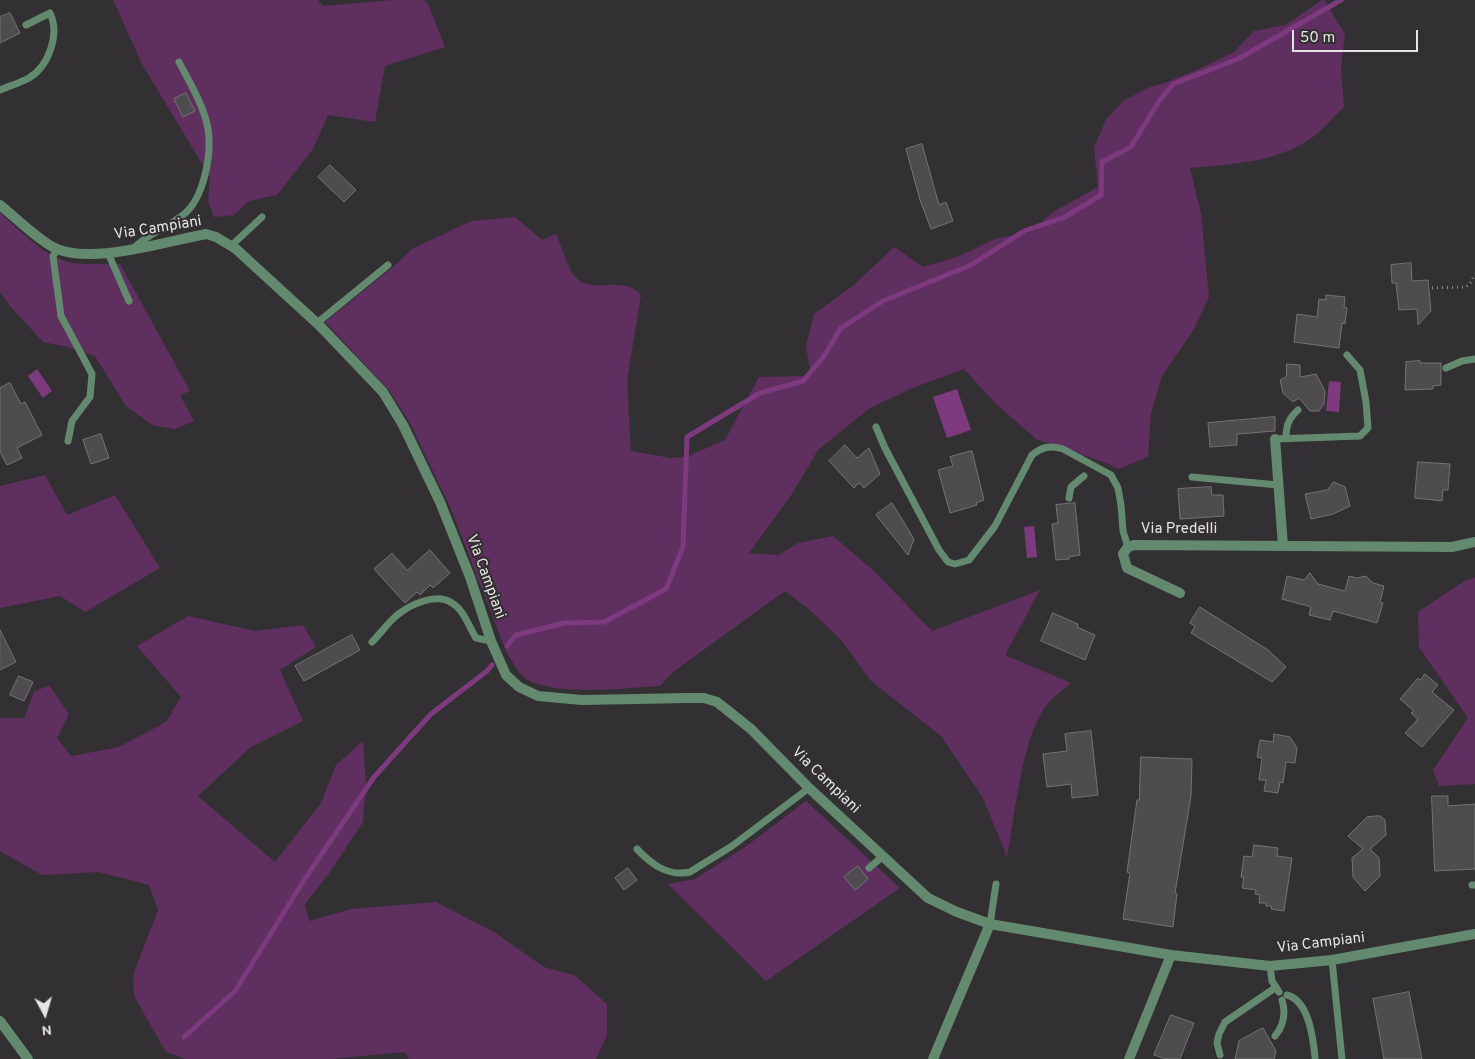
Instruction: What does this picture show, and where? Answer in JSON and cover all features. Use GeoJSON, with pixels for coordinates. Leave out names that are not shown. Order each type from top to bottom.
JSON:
{"type":"FeatureCollection","features":[{"type":"Feature","properties":{"kind":"street","name":"Via Campiani"},"geometry":{"type":"LineString","coordinates":[[0,205],[52,247],[70,253],[108,253],[133,250],[206,234],[216,237],[231,246],[316,322],[383,392],[403,425],[447,518],[470,577],[491,641],[506,675],[519,687],[538,696],[582,700],[704,698],[717,702],[750,729],[809,788],[928,898],[957,912],[990,924],[1170,955],[1270,966],[1332,960],[1475,934]]}},
{"type":"Feature","properties":{"kind":"street"},"geometry":{"type":"LineString","coordinates":[[1280,439],[1278,485],[1283,546]]}},
{"type":"Feature","properties":{"kind":"street","name":"Via Predelli"},"geometry":{"type":"LineString","coordinates":[[1180,593],[1127,568],[1123,554],[1128,547],[1134,545],[1452,547],[1475,542]]}},
{"type":"Feature","properties":{"kind":"street"},"geometry":{"type":"LineString","coordinates":[[932,1059],[990,924]]}},
{"type":"Feature","properties":{"kind":"street"},"geometry":{"type":"LineString","coordinates":[[1129,1059],[1170,955]]}},
{"type":"Feature","properties":{"kind":"street"},"geometry":{"type":"LineString","coordinates":[[0,1021],[28,1059]]}},
{"type":"Feature","properties":{"kind":"lane"},"geometry":{"type":"LineString","coordinates":[[0,90],[30,78],[46,60],[54,36],[54,20],[50,12],[26,25]]}},
{"type":"Feature","properties":{"kind":"lane"},"geometry":{"type":"LineString","coordinates":[[133,250],[142,239],[184,215],[194,204],[204,179],[208,155],[208,130],[200,104],[179,62]]}},
{"type":"Feature","properties":{"kind":"lane"},"geometry":{"type":"LineString","coordinates":[[231,246],[262,217]]}},
{"type":"Feature","properties":{"kind":"lane"},"geometry":{"type":"LineString","coordinates":[[58,249],[53,256],[61,316],[92,374],[90,397],[72,421],[68,441]]}},
{"type":"Feature","properties":{"kind":"lane"},"geometry":{"type":"LineString","coordinates":[[108,253],[129,301]]}},
{"type":"Feature","properties":{"kind":"lane"},"geometry":{"type":"LineString","coordinates":[[316,322],[388,265]]}},
{"type":"Feature","properties":{"kind":"lane"},"geometry":{"type":"LineString","coordinates":[[1298,410],[1290,417],[1280,439],[1360,436],[1368,428],[1366,402],[1360,370],[1347,355]]}},
{"type":"Feature","properties":{"kind":"lane"},"geometry":{"type":"LineString","coordinates":[[1446,368],[1462,361],[1475,359]]}},
{"type":"Feature","properties":{"kind":"lane"},"geometry":{"type":"LineString","coordinates":[[876,427],[885,448],[939,550],[948,562],[955,564],[969,560],[995,526],[1032,455],[1042,448],[1056,447],[1063,449],[1111,475],[1118,488],[1123,531],[1128,547]]}},
{"type":"Feature","properties":{"kind":"lane"},"geometry":{"type":"LineString","coordinates":[[1069,498],[1071,487],[1096,467]]}},
{"type":"Feature","properties":{"kind":"lane"},"geometry":{"type":"LineString","coordinates":[[1192,477],[1278,485]]}},
{"type":"Feature","properties":{"kind":"lane"},"geometry":{"type":"LineString","coordinates":[[372,642],[397,615],[424,600],[442,598],[453,603],[460,610],[476,638],[491,641]]}},
{"type":"Feature","properties":{"kind":"lane"},"geometry":{"type":"LineString","coordinates":[[637,849],[649,862],[666,871],[690,872],[732,846],[809,788]]}},
{"type":"Feature","properties":{"kind":"lane"},"geometry":{"type":"LineString","coordinates":[[869,868],[883,856]]}},
{"type":"Feature","properties":{"kind":"lane"},"geometry":{"type":"LineString","coordinates":[[990,924],[996,884]]}},
{"type":"Feature","properties":{"kind":"lane"},"geometry":{"type":"LineString","coordinates":[[1332,960],[1342,1059]]}},
{"type":"Feature","properties":{"kind":"lane"},"geometry":{"type":"LineString","coordinates":[[1270,966],[1272,982],[1281,994],[1284,1014],[1283,1026],[1275,1036]]}},
{"type":"Feature","properties":{"kind":"lane"},"geometry":{"type":"LineString","coordinates":[[1220,1055],[1219,1034],[1225,1022],[1281,994],[1293,996],[1302,1006],[1313,1037],[1315,1057]]}},
{"type":"Feature","properties":{"kind":"path"},"geometry":{"type":"LineString","coordinates":[[1432,288],[1466,287],[1470,284],[1475,274]]}},
{"type":"Feature","properties":{"kind":"shaded area"},"geometry":{"type":"Polygon","coordinates":[[[113,0],[318,0],[323,6],[392,0],[424,0],[428,4],[445,47],[385,66],[375,122],[328,115],[313,149],[277,195],[249,201],[234,215],[214,217],[208,201],[210,177],[143,66],[113,0]]]}},
{"type":"Feature","properties":{"kind":"shaded area"},"geometry":{"type":"Polygon","coordinates":[[[1324,0],[1345,34],[1341,67],[1344,107],[1315,136],[1282,153],[1252,161],[1190,168],[1201,213],[1209,297],[1194,329],[1162,376],[1151,413],[1148,457],[1118,469],[1109,464],[1036,439],[994,402],[964,369],[915,387],[870,408],[818,450],[792,494],[749,553],[778,555],[798,543],[833,536],[874,571],[932,631],[1040,590],[1005,655],[1071,683],[1046,706],[1035,725],[1024,761],[1007,857],[983,798],[941,736],[871,681],[842,641],[811,611],[785,591],[673,672],[660,686],[576,690],[543,686],[522,676],[506,651],[451,509],[410,423],[389,390],[325,322],[392,268],[412,249],[471,221],[515,217],[542,240],[556,234],[573,274],[579,280],[593,285],[625,286],[635,289],[641,295],[627,381],[631,451],[671,458],[688,456],[725,440],[759,377],[811,376],[806,346],[814,314],[854,285],[894,247],[923,267],[957,257],[995,239],[1030,232],[1053,212],[1098,187],[1094,147],[1106,120],[1123,101],[1150,87],[1199,69],[1234,52],[1254,31],[1286,25],[1324,0]]]}},
{"type":"Feature","properties":{"kind":"shaded area"},"geometry":{"type":"Polygon","coordinates":[[[0,213],[32,242],[59,259],[81,264],[120,264],[190,391],[180,395],[194,421],[175,429],[152,425],[126,406],[95,356],[68,347],[43,342],[10,306],[0,292],[0,213]]]}},
{"type":"Feature","properties":{"kind":"shaded area"},"geometry":{"type":"Polygon","coordinates":[[[37,369],[52,391],[43,398],[28,376],[37,369]]]}},
{"type":"Feature","properties":{"kind":"shaded area"},"geometry":{"type":"Polygon","coordinates":[[[1329,381],[1341,382],[1339,412],[1326,411],[1329,381]]]}},
{"type":"Feature","properties":{"kind":"shaded area"},"geometry":{"type":"Polygon","coordinates":[[[957,389],[971,430],[947,438],[933,397],[957,389]]]}},
{"type":"Feature","properties":{"kind":"shaded area"},"geometry":{"type":"Polygon","coordinates":[[[45,475],[67,515],[115,495],[160,568],[85,612],[60,596],[0,608],[0,486],[45,475]]]}},
{"type":"Feature","properties":{"kind":"shaded area"},"geometry":{"type":"Polygon","coordinates":[[[1034,526],[1037,557],[1027,558],[1024,527],[1034,526]]]}},
{"type":"Feature","properties":{"kind":"shaded area"},"geometry":{"type":"Polygon","coordinates":[[[1475,577],[1475,784],[1439,786],[1433,770],[1468,718],[1419,647],[1418,612],[1463,582],[1475,577]]]}},
{"type":"Feature","properties":{"kind":"shaded area"},"geometry":{"type":"Polygon","coordinates":[[[188,616],[255,631],[303,625],[316,647],[280,670],[303,721],[251,747],[198,796],[275,862],[321,803],[336,765],[363,741],[366,784],[363,822],[330,872],[305,904],[309,921],[351,909],[436,902],[494,932],[544,967],[574,975],[607,1004],[607,1035],[596,1059],[409,1059],[405,1052],[330,1059],[186,1059],[166,1052],[134,996],[133,975],[158,910],[149,885],[99,872],[42,875],[0,851],[0,718],[24,718],[34,692],[49,685],[69,714],[57,738],[71,756],[119,747],[166,722],[181,697],[137,646],[188,616]]]}},
{"type":"Feature","properties":{"kind":"shaded area"},"geometry":{"type":"Polygon","coordinates":[[[806,801],[900,888],[766,981],[668,884],[695,879],[745,847],[806,801]]]}},
{"type":"Feature","properties":{"kind":"building"},"geometry":{"type":"Polygon","coordinates":[[[10,13],[20,33],[0,43],[0,17],[10,13]]]}},
{"type":"Feature","properties":{"kind":"building"},"geometry":{"type":"Polygon","coordinates":[[[186,93],[195,111],[183,117],[174,99],[186,93]]]}},
{"type":"Feature","properties":{"kind":"building"},"geometry":{"type":"Polygon","coordinates":[[[922,144],[939,205],[946,202],[953,221],[931,229],[920,200],[906,149],[922,144]]]}},
{"type":"Feature","properties":{"kind":"building"},"geometry":{"type":"Polygon","coordinates":[[[330,165],[356,190],[344,202],[318,177],[330,165]]]}},
{"type":"Feature","properties":{"kind":"building"},"geometry":{"type":"Polygon","coordinates":[[[1411,263],[1412,281],[1428,280],[1431,311],[1418,325],[1417,309],[1399,310],[1396,283],[1392,283],[1391,265],[1411,263]]]}},
{"type":"Feature","properties":{"kind":"building"},"geometry":{"type":"Polygon","coordinates":[[[1326,295],[1345,297],[1344,307],[1347,308],[1345,324],[1342,323],[1339,348],[1294,342],[1297,314],[1317,317],[1319,299],[1326,300],[1326,295]]]}},
{"type":"Feature","properties":{"kind":"building"},"geometry":{"type":"Polygon","coordinates":[[[1420,361],[1420,363],[1441,363],[1441,385],[1433,386],[1433,389],[1405,390],[1406,362],[1420,361]]]}},
{"type":"Feature","properties":{"kind":"building"},"geometry":{"type":"Polygon","coordinates":[[[1287,364],[1300,365],[1300,377],[1316,374],[1325,391],[1324,404],[1319,411],[1310,411],[1299,398],[1293,402],[1283,393],[1280,380],[1286,377],[1287,364]]]}},
{"type":"Feature","properties":{"kind":"building"},"geometry":{"type":"Polygon","coordinates":[[[10,383],[21,404],[25,402],[42,435],[17,448],[22,458],[7,465],[0,452],[0,388],[10,383]]]}},
{"type":"Feature","properties":{"kind":"building"},"geometry":{"type":"Polygon","coordinates":[[[1275,417],[1275,431],[1237,434],[1237,445],[1210,447],[1208,423],[1275,417]]]}},
{"type":"Feature","properties":{"kind":"building"},"geometry":{"type":"Polygon","coordinates":[[[101,434],[109,458],[91,464],[83,440],[101,434]]]}},
{"type":"Feature","properties":{"kind":"building"},"geometry":{"type":"Polygon","coordinates":[[[845,445],[857,458],[869,448],[880,474],[864,488],[859,483],[854,488],[829,461],[845,445]]]}},
{"type":"Feature","properties":{"kind":"building"},"geometry":{"type":"Polygon","coordinates":[[[972,451],[984,500],[976,503],[977,505],[950,513],[938,470],[953,466],[950,457],[972,451]]]}},
{"type":"Feature","properties":{"kind":"building"},"geometry":{"type":"Polygon","coordinates":[[[1418,462],[1450,464],[1448,490],[1443,490],[1442,501],[1415,498],[1418,462]]]}},
{"type":"Feature","properties":{"kind":"building"},"geometry":{"type":"Polygon","coordinates":[[[1334,482],[1345,487],[1350,506],[1333,514],[1311,519],[1305,494],[1327,490],[1334,482]]]}},
{"type":"Feature","properties":{"kind":"building"},"geometry":{"type":"Polygon","coordinates":[[[1211,487],[1212,495],[1223,495],[1224,516],[1180,519],[1178,489],[1211,487]]]}},
{"type":"Feature","properties":{"kind":"building"},"geometry":{"type":"Polygon","coordinates":[[[892,503],[914,539],[908,555],[876,515],[892,503]]]}},
{"type":"Feature","properties":{"kind":"building"},"geometry":{"type":"Polygon","coordinates":[[[1075,503],[1080,555],[1069,557],[1069,559],[1056,560],[1052,524],[1058,523],[1056,505],[1075,503]]]}},
{"type":"Feature","properties":{"kind":"building"},"geometry":{"type":"Polygon","coordinates":[[[430,550],[450,573],[433,588],[430,585],[420,595],[417,592],[405,603],[374,569],[392,553],[407,570],[430,550]]]}},
{"type":"Feature","properties":{"kind":"building"},"geometry":{"type":"Polygon","coordinates":[[[1310,573],[1318,584],[1345,591],[1349,576],[1357,578],[1366,576],[1373,583],[1384,586],[1380,602],[1383,603],[1377,623],[1333,611],[1330,620],[1309,615],[1311,607],[1282,599],[1287,576],[1304,580],[1310,573]]]}},
{"type":"Feature","properties":{"kind":"building"},"geometry":{"type":"Polygon","coordinates":[[[1200,607],[1268,650],[1286,667],[1272,682],[1191,633],[1195,626],[1190,623],[1200,607]]]}},
{"type":"Feature","properties":{"kind":"building"},"geometry":{"type":"Polygon","coordinates":[[[1053,613],[1078,624],[1077,627],[1095,635],[1085,660],[1041,641],[1053,613]]]}},
{"type":"Feature","properties":{"kind":"building"},"geometry":{"type":"Polygon","coordinates":[[[0,630],[16,662],[0,670],[0,630]]]}},
{"type":"Feature","properties":{"kind":"building"},"geometry":{"type":"Polygon","coordinates":[[[352,635],[360,650],[304,681],[295,666],[352,635]]]}},
{"type":"Feature","properties":{"kind":"building"},"geometry":{"type":"Polygon","coordinates":[[[1425,674],[1438,685],[1432,692],[1454,710],[1422,747],[1405,733],[1418,719],[1411,713],[1414,711],[1400,699],[1418,678],[1420,680],[1425,674]]]}},
{"type":"Feature","properties":{"kind":"building"},"geometry":{"type":"Polygon","coordinates":[[[19,676],[33,682],[24,701],[10,695],[19,676]]]}},
{"type":"Feature","properties":{"kind":"building"},"geometry":{"type":"Polygon","coordinates":[[[1091,731],[1098,795],[1072,798],[1071,784],[1047,787],[1043,754],[1067,751],[1065,734],[1091,731]]]}},
{"type":"Feature","properties":{"kind":"building"},"geometry":{"type":"Polygon","coordinates":[[[1274,734],[1290,737],[1297,748],[1295,763],[1286,762],[1283,783],[1280,782],[1278,793],[1264,791],[1266,780],[1259,780],[1262,758],[1257,757],[1260,740],[1273,742],[1274,734]]]}},
{"type":"Feature","properties":{"kind":"building"},"geometry":{"type":"Polygon","coordinates":[[[1141,757],[1192,759],[1191,796],[1175,893],[1177,894],[1173,927],[1123,919],[1130,873],[1127,872],[1137,800],[1139,800],[1141,757]]]}},
{"type":"Feature","properties":{"kind":"building"},"geometry":{"type":"Polygon","coordinates":[[[1432,796],[1448,796],[1448,806],[1475,804],[1475,869],[1435,871],[1432,796]]]}},
{"type":"Feature","properties":{"kind":"building"},"geometry":{"type":"Polygon","coordinates":[[[1380,816],[1385,820],[1386,835],[1370,849],[1379,858],[1380,876],[1365,891],[1353,877],[1352,858],[1363,849],[1348,836],[1367,817],[1380,816]]]}},
{"type":"Feature","properties":{"kind":"building"},"geometry":{"type":"Polygon","coordinates":[[[1254,845],[1278,848],[1277,856],[1292,858],[1284,911],[1271,909],[1272,906],[1266,906],[1266,903],[1259,903],[1260,895],[1255,894],[1256,890],[1242,888],[1244,877],[1241,877],[1244,856],[1252,857],[1254,845]]]}},
{"type":"Feature","properties":{"kind":"building"},"geometry":{"type":"Polygon","coordinates":[[[858,866],[868,879],[855,890],[844,877],[858,866]]]}},
{"type":"Feature","properties":{"kind":"building"},"geometry":{"type":"Polygon","coordinates":[[[628,868],[637,880],[624,890],[615,878],[628,868]]]}},
{"type":"Feature","properties":{"kind":"building"},"geometry":{"type":"Polygon","coordinates":[[[1409,992],[1422,1059],[1384,1059],[1373,999],[1409,992]]]}},
{"type":"Feature","properties":{"kind":"building"},"geometry":{"type":"Polygon","coordinates":[[[1171,1015],[1194,1023],[1180,1059],[1166,1059],[1154,1055],[1171,1015]]]}},
{"type":"Feature","properties":{"kind":"building"},"geometry":{"type":"Polygon","coordinates":[[[1263,1028],[1276,1051],[1274,1059],[1235,1059],[1239,1041],[1263,1028]]]}},
{"type":"Feature","properties":{"kind":"waterway"},"geometry":{"type":"LineString","coordinates":[[507,646],[516,635],[565,623],[604,622],[666,589],[683,547],[687,437],[760,393],[803,381],[824,356],[841,328],[883,301],[971,265],[1024,231],[1065,217],[1101,195],[1102,162],[1131,147],[1159,101],[1173,84],[1238,59],[1341,0]]}},
{"type":"Feature","properties":{"kind":"waterway"},"geometry":{"type":"LineString","coordinates":[[184,1037],[235,991],[304,880],[374,777],[431,714],[487,671],[492,665]]}}]}
